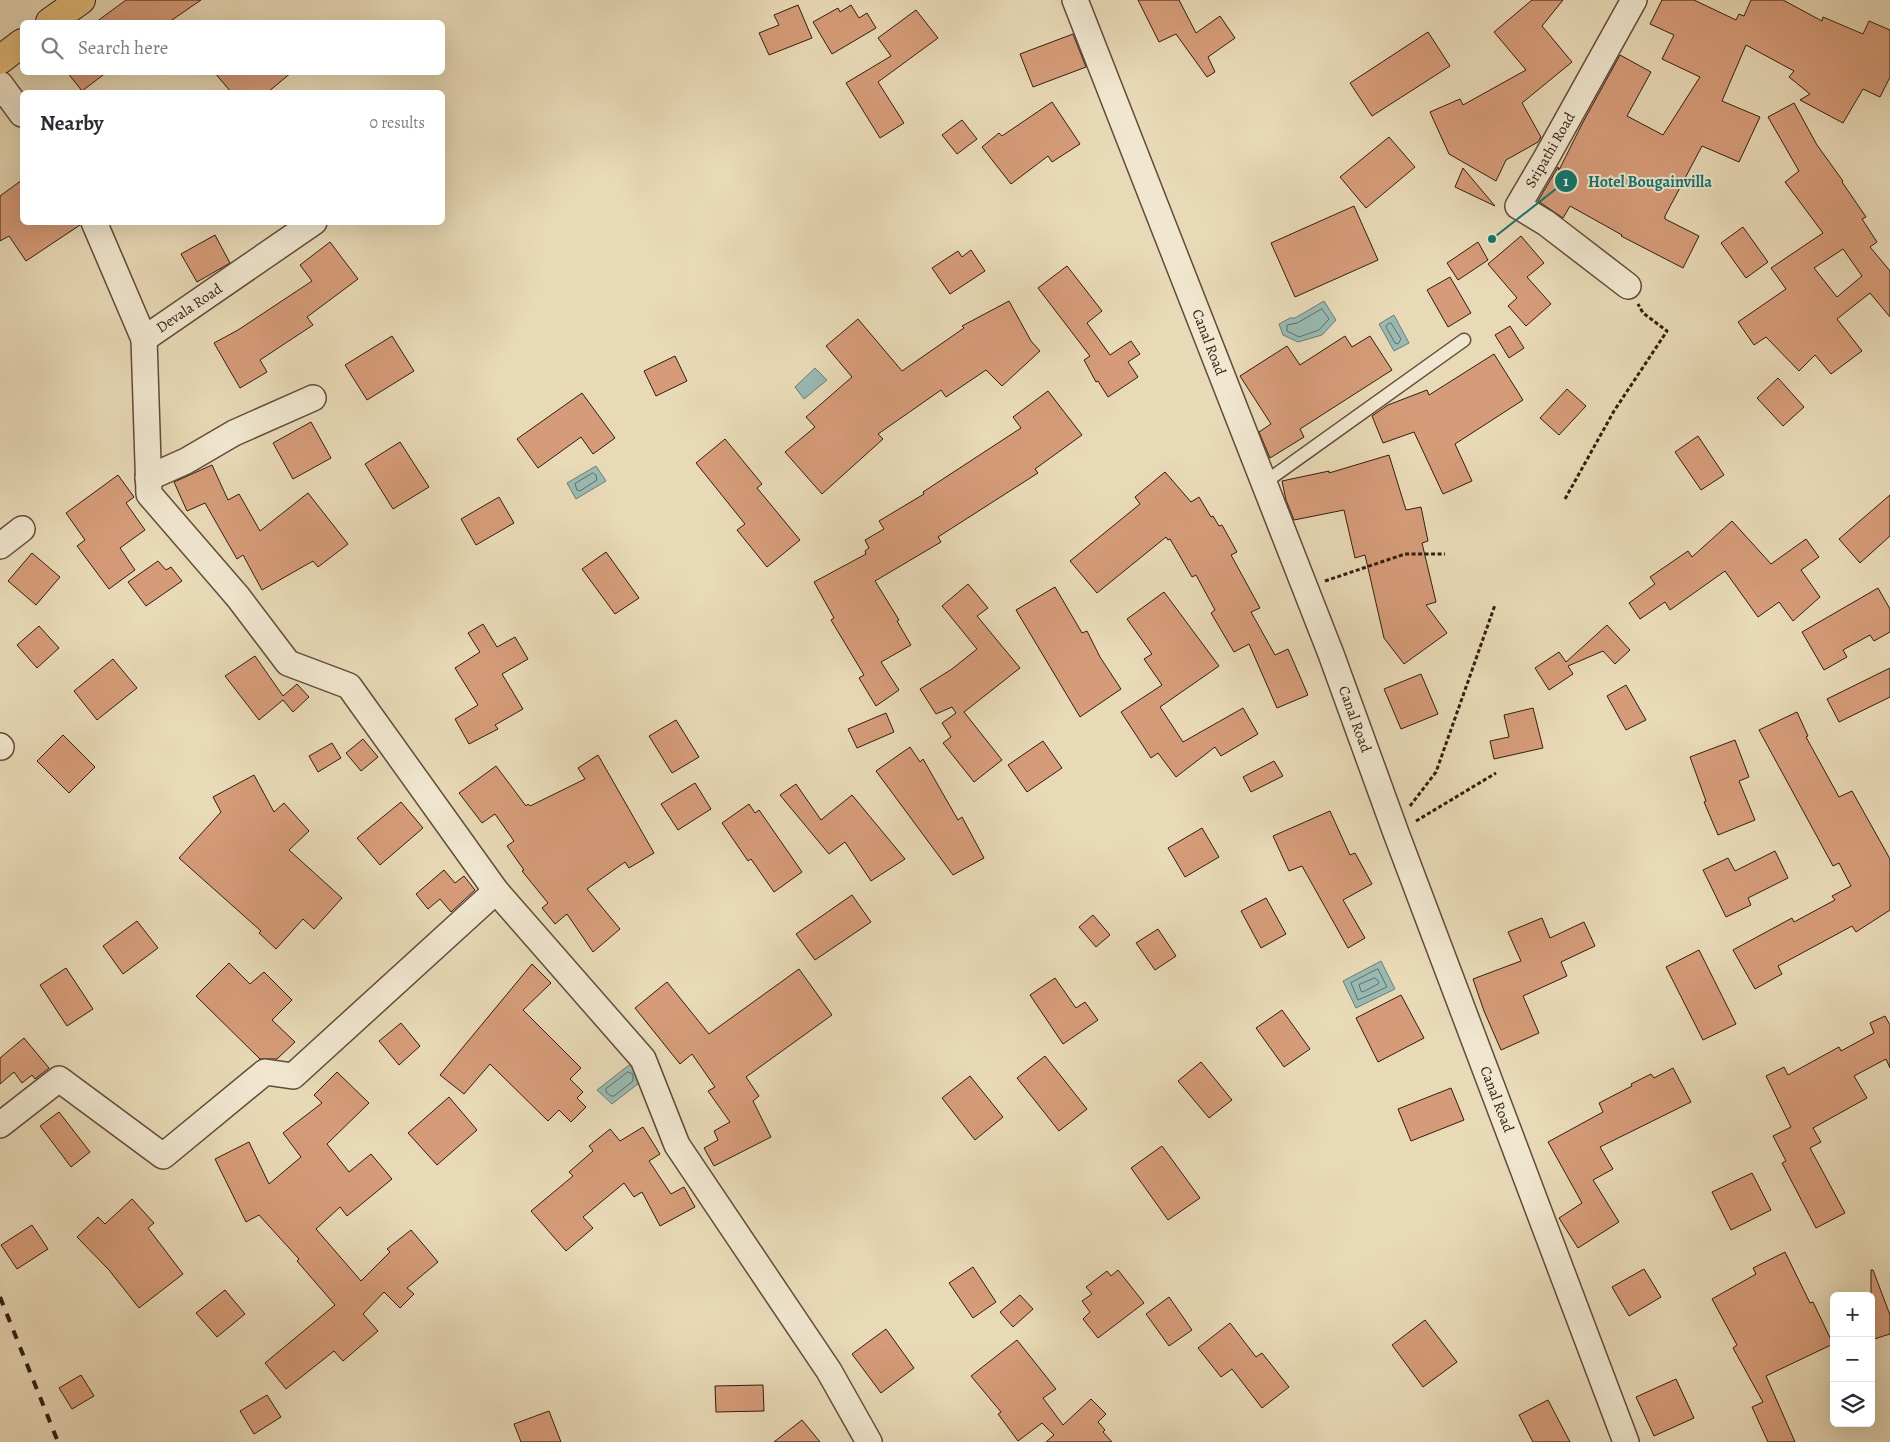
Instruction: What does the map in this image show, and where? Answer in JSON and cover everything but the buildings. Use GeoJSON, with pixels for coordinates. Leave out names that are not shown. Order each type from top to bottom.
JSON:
{"type":"FeatureCollection","features":[{"type":"Feature","properties":{"kind":"main road"},"geometry":{"type":"LineString","coordinates":[[53,20],[81,0]]}},
{"type":"Feature","properties":{"kind":"main road"},"geometry":{"type":"LineString","coordinates":[[0,60],[20,45]]}},
{"type":"Feature","properties":{"kind":"street","name":"Canal Road"},"geometry":{"type":"LineString","coordinates":[[1074,0],[1305,587],[1404,828],[1626,1442]]}},
{"type":"Feature","properties":{"kind":"street","name":"Sripathi Road"},"geometry":{"type":"LineString","coordinates":[[1628,286],[1546,223],[1518,206],[1634,0]]}},
{"type":"Feature","properties":{"kind":"street"},"geometry":{"type":"LineString","coordinates":[[0,84],[20,111]]}},
{"type":"Feature","properties":{"kind":"street","name":"Devala Road"},"geometry":{"type":"LineString","coordinates":[[95,225],[144,339],[310,225]]}},
{"type":"Feature","properties":{"kind":"street"},"geometry":{"type":"LineString","coordinates":[[144,339],[149,494],[238,597],[288,663],[349,686],[496,891],[643,1059],[677,1145],[828,1371],[869,1442]]}},
{"type":"Feature","properties":{"kind":"street"},"geometry":{"type":"LineString","coordinates":[[148,478],[186,461],[234,433],[313,398]]}},
{"type":"Feature","properties":{"kind":"street"},"geometry":{"type":"LineString","coordinates":[[0,546],[22,529]]}},
{"type":"Feature","properties":{"kind":"street"},"geometry":{"type":"LineString","coordinates":[[0,1125],[59,1078],[163,1156],[265,1072],[294,1076],[496,891]]}},
{"type":"Feature","properties":{"kind":"lane"},"geometry":{"type":"LineString","coordinates":[[1264,484],[1464,340]]}},
{"type":"Feature","properties":{"kind":"path"},"geometry":{"type":"LineString","coordinates":[[1565,499],[1614,411],[1667,331],[1642,313],[1628,286]]}},
{"type":"Feature","properties":{"kind":"path"},"geometry":{"type":"LineString","coordinates":[[1305,587],[1404,554],[1445,554]]}},
{"type":"Feature","properties":{"kind":"path"},"geometry":{"type":"LineString","coordinates":[[1404,828],[1406,811],[1436,772],[1495,605]]}},
{"type":"Feature","properties":{"kind":"path"},"geometry":{"type":"LineString","coordinates":[[1404,828],[1496,773]]}},
{"type":"Feature","properties":{"kind":"water"},"geometry":{"type":"Polygon","coordinates":[[[1324,301],[1336,320],[1322,335],[1298,342],[1283,335],[1279,324],[1290,318],[1295,318],[1324,301]]]}},
{"type":"Feature","properties":{"kind":"water"},"geometry":{"type":"Polygon","coordinates":[[[1394,315],[1409,343],[1394,351],[1379,324],[1394,315]]]}},
{"type":"Feature","properties":{"kind":"water"},"geometry":{"type":"Polygon","coordinates":[[[815,368],[827,380],[804,399],[795,387],[815,368]]]}},
{"type":"Feature","properties":{"kind":"water"},"geometry":{"type":"Polygon","coordinates":[[[596,466],[606,481],[576,499],[567,483],[596,466]]]}},
{"type":"Feature","properties":{"kind":"water"},"geometry":{"type":"Polygon","coordinates":[[[1381,961],[1395,989],[1356,1008],[1343,981],[1381,961]]]}},
{"type":"Feature","properties":{"kind":"water"},"geometry":{"type":"Polygon","coordinates":[[[629,1065],[638,1071],[639,1083],[612,1104],[597,1090],[629,1065]]]}},
{"type":"Feature","properties":{"kind":"railway"},"geometry":{"type":"LineString","coordinates":[[0,1297],[58,1442]]}},
{"type":"Feature","properties":{"kind":"place","name":"Hotel Bougainvilla"},"geometry":{"type":"Point","coordinates":[1492,239]}}]}
